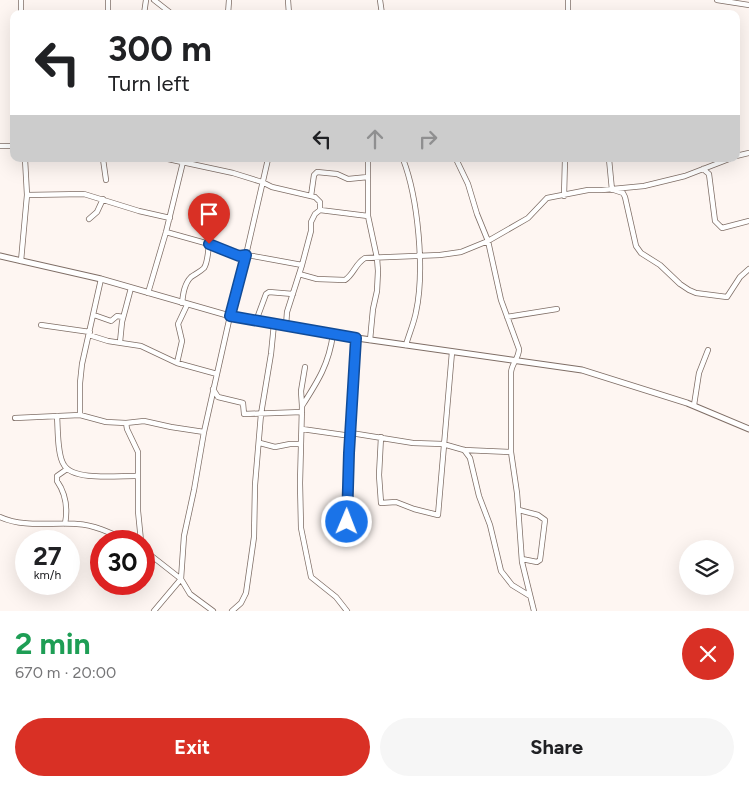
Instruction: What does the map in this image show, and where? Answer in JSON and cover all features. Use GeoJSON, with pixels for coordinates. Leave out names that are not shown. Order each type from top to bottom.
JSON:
{"type":"FeatureCollection","features":[{"type":"Feature","properties":{"kind":"street"},"geometry":{"type":"LineString","coordinates":[[154,0],[167,10]]}},
{"type":"Feature","properties":{"kind":"street"},"geometry":{"type":"LineString","coordinates":[[717,0],[735,1],[749,5]]}},
{"type":"Feature","properties":{"kind":"street"},"geometry":{"type":"LineString","coordinates":[[21,261],[27,196],[26,162]]}},
{"type":"Feature","properties":{"kind":"street"},"geometry":{"type":"LineString","coordinates":[[103,162],[106,180]]}},
{"type":"Feature","properties":{"kind":"street"},"geometry":{"type":"LineString","coordinates":[[148,293],[170,218],[183,162]]}},
{"type":"Feature","properties":{"kind":"street"},"geometry":{"type":"LineString","coordinates":[[194,162],[262,182],[272,187],[315,197],[320,202],[320,210]]}},
{"type":"Feature","properties":{"kind":"street"},"geometry":{"type":"LineString","coordinates":[[154,611],[181,580],[184,536],[204,432],[267,162]]}},
{"type":"Feature","properties":{"kind":"street"},"geometry":{"type":"LineString","coordinates":[[368,162],[368,216],[377,258],[377,291],[370,340]]}},
{"type":"Feature","properties":{"kind":"street"},"geometry":{"type":"LineString","coordinates":[[403,162],[412,189],[421,262],[416,314],[406,345]]}},
{"type":"Feature","properties":{"kind":"street"},"geometry":{"type":"LineString","coordinates":[[457,162],[468,184],[488,241],[499,291],[519,349],[519,355],[514,361],[511,372],[511,452],[519,510],[522,559],[534,611]]}},
{"type":"Feature","properties":{"kind":"street"},"geometry":{"type":"LineString","coordinates":[[564,196],[565,162]]}},
{"type":"Feature","properties":{"kind":"street"},"geometry":{"type":"LineString","coordinates":[[609,162],[612,190]]}},
{"type":"Feature","properties":{"kind":"street"},"geometry":{"type":"LineString","coordinates":[[299,274],[317,279],[345,280],[350,277],[356,264],[370,257],[440,255],[461,252],[488,241],[528,218],[544,200],[588,190],[612,190],[644,186],[685,176],[721,162]]}},
{"type":"Feature","properties":{"kind":"street"},"geometry":{"type":"LineString","coordinates":[[703,169],[709,174],[717,225],[722,228],[749,221]]}},
{"type":"Feature","properties":{"kind":"street"},"geometry":{"type":"LineString","coordinates":[[311,196],[316,172],[337,174],[348,179],[368,177]]}},
{"type":"Feature","properties":{"kind":"street"},"geometry":{"type":"LineString","coordinates":[[612,190],[623,193],[626,197],[638,250],[660,265],[680,284],[696,292],[727,297],[740,277],[749,269]]}},
{"type":"Feature","properties":{"kind":"street"},"geometry":{"type":"LineString","coordinates":[[27,196],[84,194],[139,211],[170,218]]}},
{"type":"Feature","properties":{"kind":"street"},"geometry":{"type":"LineString","coordinates":[[89,220],[95,215],[102,199]]}},
{"type":"Feature","properties":{"kind":"street"},"geometry":{"type":"LineString","coordinates":[[286,326],[287,312],[302,265],[311,230],[311,222],[315,214],[320,210],[368,216]]}},
{"type":"Feature","properties":{"kind":"street"},"geometry":{"type":"LineString","coordinates":[[166,232],[209,244],[239,256],[246,255],[302,265]]}},
{"type":"Feature","properties":{"kind":"street"},"geometry":{"type":"LineString","coordinates":[[177,363],[182,341],[178,324],[185,304],[183,293],[190,278],[202,270],[205,265],[209,244]]}},
{"type":"Feature","properties":{"kind":"street"},"geometry":{"type":"LineString","coordinates":[[0,256],[101,279],[230,316],[356,338],[582,370],[694,405],[749,429]]}},
{"type":"Feature","properties":{"kind":"street"},"geometry":{"type":"LineString","coordinates":[[80,415],[80,374],[101,279]]}},
{"type":"Feature","properties":{"kind":"street"},"geometry":{"type":"LineString","coordinates":[[120,342],[123,317],[131,288]]}},
{"type":"Feature","properties":{"kind":"street"},"geometry":{"type":"LineString","coordinates":[[256,321],[266,294],[269,292],[293,294]]}},
{"type":"Feature","properties":{"kind":"street"},"geometry":{"type":"LineString","coordinates":[[508,316],[557,309]]}},
{"type":"Feature","properties":{"kind":"street"},"geometry":{"type":"LineString","coordinates":[[94,315],[111,321],[117,316],[123,317]]}},
{"type":"Feature","properties":{"kind":"street"},"geometry":{"type":"LineString","coordinates":[[232,611],[241,603],[246,593],[254,537],[255,485],[261,414],[274,324]]}},
{"type":"Feature","properties":{"kind":"street"},"geometry":{"type":"LineString","coordinates":[[41,325],[90,333],[108,341],[147,348],[177,363],[217,374]]}},
{"type":"Feature","properties":{"kind":"street"},"geometry":{"type":"LineString","coordinates":[[302,406],[325,368],[333,334]]}},
{"type":"Feature","properties":{"kind":"street"},"geometry":{"type":"LineString","coordinates":[[347,522],[356,338]]}},
{"type":"Feature","properties":{"kind":"street"},"geometry":{"type":"LineString","coordinates":[[694,405],[699,373],[708,350]]}},
{"type":"Feature","properties":{"kind":"street"},"geometry":{"type":"LineString","coordinates":[[381,437],[379,475],[381,503],[396,502],[436,515],[439,513],[443,444],[452,352]]}},
{"type":"Feature","properties":{"kind":"street"},"geometry":{"type":"LineString","coordinates":[[305,367],[301,391],[300,483],[302,537],[308,558],[309,573],[313,580],[336,597],[347,611]]}},
{"type":"Feature","properties":{"kind":"street"},"geometry":{"type":"LineString","coordinates":[[214,389],[218,397],[243,402],[244,414],[302,412]]}},
{"type":"Feature","properties":{"kind":"street"},"geometry":{"type":"LineString","coordinates":[[262,408],[269,413]]}},
{"type":"Feature","properties":{"kind":"street"},"geometry":{"type":"LineString","coordinates":[[15,418],[80,415],[106,422],[126,423],[144,421],[204,432]]}},
{"type":"Feature","properties":{"kind":"street"},"geometry":{"type":"LineString","coordinates":[[57,416],[62,462],[67,469],[90,476],[138,476]]}},
{"type":"Feature","properties":{"kind":"street"},"geometry":{"type":"LineString","coordinates":[[126,423],[138,452],[140,530]]}},
{"type":"Feature","properties":{"kind":"street"},"geometry":{"type":"LineString","coordinates":[[302,429],[381,437],[413,443],[443,444],[464,450],[511,452]]}},
{"type":"Feature","properties":{"kind":"street"},"geometry":{"type":"LineString","coordinates":[[260,443],[275,447],[301,444]]}},
{"type":"Feature","properties":{"kind":"street"},"geometry":{"type":"LineString","coordinates":[[464,450],[471,463],[477,488],[490,525],[501,571],[507,580],[530,596]]}},
{"type":"Feature","properties":{"kind":"street"},"geometry":{"type":"LineString","coordinates":[[65,524],[65,499],[62,488],[57,481],[57,476],[67,469]]}},
{"type":"Feature","properties":{"kind":"street"},"geometry":{"type":"LineString","coordinates":[[519,510],[538,515],[545,520],[540,560],[538,562],[522,559]]}},
{"type":"Feature","properties":{"kind":"street"},"geometry":{"type":"LineString","coordinates":[[0,517],[26,523],[78,524],[105,530]]}},
{"type":"Feature","properties":{"kind":"street"},"geometry":{"type":"LineString","coordinates":[[155,559],[181,580],[190,594],[213,611]]}},
{"type":"Feature","properties":{"kind":"street"},"geometry":{"type":"LineString","coordinates":[[522,591],[527,587]]}},
{"type":"Feature","properties":{"kind":"route"},"geometry":{"type":"LineString","coordinates":[[209,244],[239,256],[246,255],[230,316],[356,338],[347,522]]}}]}
